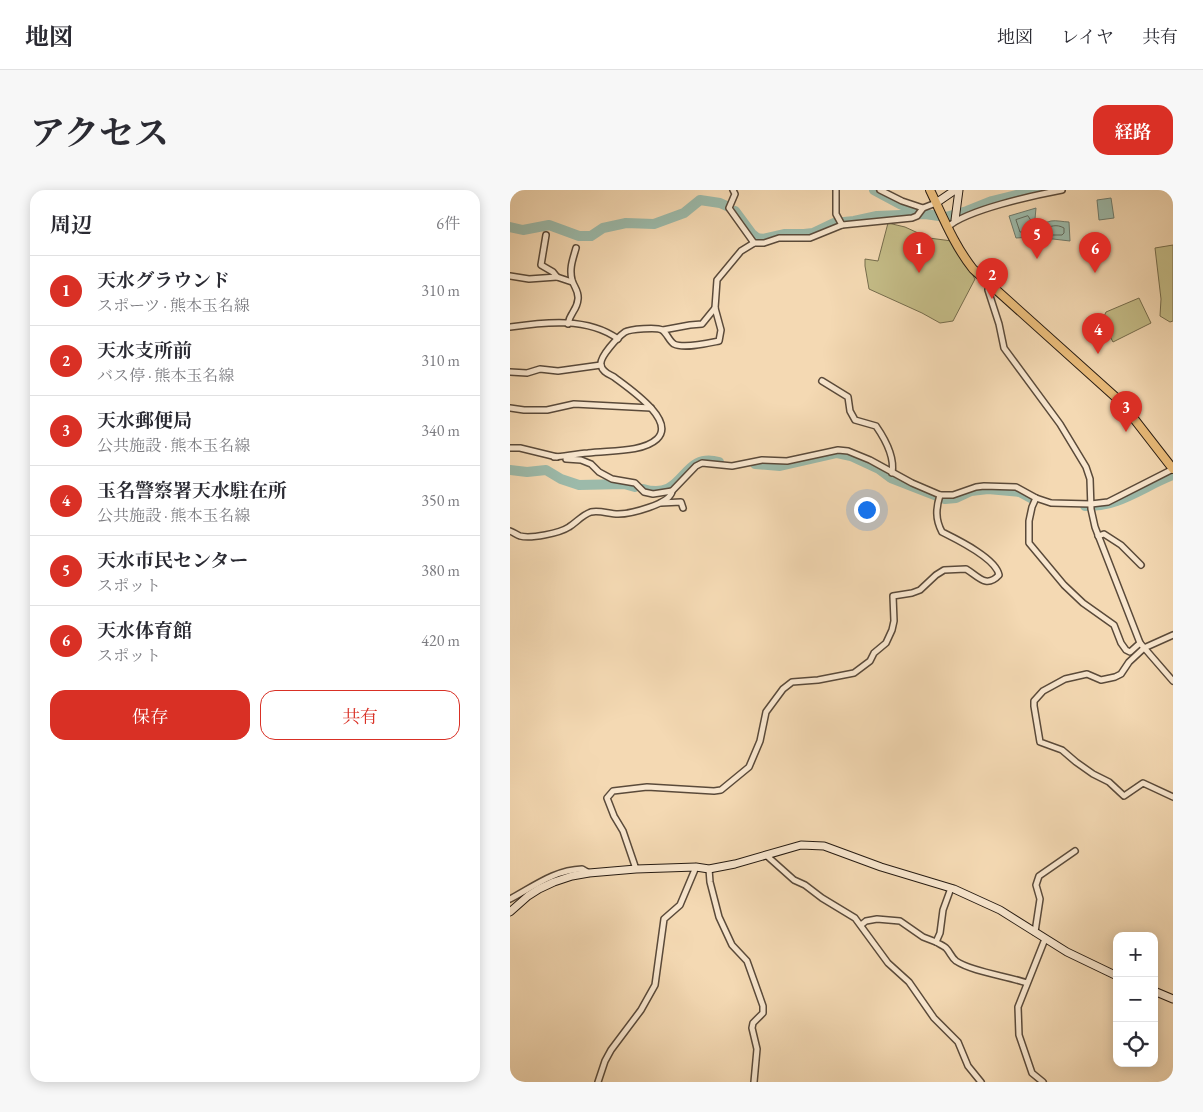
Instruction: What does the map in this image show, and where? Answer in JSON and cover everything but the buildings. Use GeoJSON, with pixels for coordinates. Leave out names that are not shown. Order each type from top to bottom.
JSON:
{"type":"FeatureCollection","features":[{"type":"Feature","properties":{"kind":"main road"},"geometry":{"type":"LineString","coordinates":[[930,190],[964,258],[972,269],[1121,402],[1173,469]]}},
{"type":"Feature","properties":{"kind":"street"},"geometry":{"type":"LineString","coordinates":[[733,190],[735,194],[729,208],[754,243]]}},
{"type":"Feature","properties":{"kind":"street"},"geometry":{"type":"LineString","coordinates":[[836,190],[836,214],[841,223]]}},
{"type":"Feature","properties":{"kind":"street"},"geometry":{"type":"LineString","coordinates":[[880,190],[922,209]]}},
{"type":"Feature","properties":{"kind":"street"},"geometry":{"type":"LineString","coordinates":[[663,330],[674,344],[682,346],[719,341],[721,330],[715,308],[717,280],[741,251],[754,243],[764,243],[779,238],[810,238],[841,223],[912,218],[917,216],[922,209],[936,203],[956,190]]}},
{"type":"Feature","properties":{"kind":"street"},"geometry":{"type":"LineString","coordinates":[[955,218],[956,190]]}},
{"type":"Feature","properties":{"kind":"street"},"geometry":{"type":"LineString","coordinates":[[946,224],[955,218],[1062,190]]}},
{"type":"Feature","properties":{"kind":"street"},"geometry":{"type":"LineString","coordinates":[[546,235],[541,265],[553,272],[556,277]]}},
{"type":"Feature","properties":{"kind":"street"},"geometry":{"type":"LineString","coordinates":[[572,282],[570,266],[576,248]]}},
{"type":"Feature","properties":{"kind":"street"},"geometry":{"type":"LineString","coordinates":[[510,276],[529,279],[556,277],[572,282],[578,289],[579,296],[576,310],[569,317],[568,324]]}},
{"type":"Feature","properties":{"kind":"street"},"geometry":{"type":"LineString","coordinates":[[989,284],[988,290],[1000,324],[1004,348],[1060,424],[1086,467],[1090,478],[1091,506],[1098,536],[1140,642],[1173,681]]}},
{"type":"Feature","properties":{"kind":"street"},"geometry":{"type":"LineString","coordinates":[[554,457],[636,448],[657,439],[662,428],[657,413],[614,377],[603,371],[601,360],[625,332],[631,330],[663,330],[690,324],[702,324],[715,308]]}},
{"type":"Feature","properties":{"kind":"street"},"geometry":{"type":"LineString","coordinates":[[510,327],[538,323],[593,326],[608,331],[618,339]]}},
{"type":"Feature","properties":{"kind":"street"},"geometry":{"type":"LineString","coordinates":[[510,372],[527,373],[540,369],[558,371],[601,366]]}},
{"type":"Feature","properties":{"kind":"street"},"geometry":{"type":"LineString","coordinates":[[822,380],[848,397],[850,411],[856,420],[876,426],[884,438],[889,451],[893,468],[892,473]]}},
{"type":"Feature","properties":{"kind":"street"},"geometry":{"type":"LineString","coordinates":[[510,408],[547,410],[574,404],[652,408]]}},
{"type":"Feature","properties":{"kind":"street"},"geometry":{"type":"LineString","coordinates":[[510,448],[520,448],[554,457],[586,462],[612,479],[638,485],[644,492],[653,494],[672,491]]}},
{"type":"Feature","properties":{"kind":"street"},"geometry":{"type":"LineString","coordinates":[[510,531],[521,536],[555,533],[568,528],[582,516],[590,513],[621,514],[648,508],[669,498],[672,491],[696,466],[702,463],[732,466],[762,460],[787,461],[838,450],[848,451],[870,460],[892,473],[940,495],[953,495],[984,486],[1016,487],[1036,499],[1051,503],[1091,506],[1108,502],[1173,469]]}},
{"type":"Feature","properties":{"kind":"street"},"geometry":{"type":"LineString","coordinates":[[636,869],[623,831],[606,798],[613,791],[647,787],[714,792],[721,790],[750,767],[760,741],[766,712],[783,689],[792,682],[818,680],[854,673],[870,661],[874,653],[886,643],[894,622],[893,596],[912,594],[920,590],[944,570],[966,569],[979,579],[987,582],[994,580],[999,575],[998,569],[994,565],[974,550],[942,532],[936,516],[940,495]]}},
{"type":"Feature","properties":{"kind":"street"},"geometry":{"type":"LineString","coordinates":[[1036,499],[1028,521],[1029,543],[1035,552],[1047,563],[1055,576],[1083,603],[1114,625],[1126,650],[1130,652],[1140,642]]}},
{"type":"Feature","properties":{"kind":"street"},"geometry":{"type":"LineString","coordinates":[[658,503],[681,502],[683,508]]}},
{"type":"Feature","properties":{"kind":"street"},"geometry":{"type":"LineString","coordinates":[[1098,536],[1104,534],[1121,546],[1141,565]]}},
{"type":"Feature","properties":{"kind":"street"},"geometry":{"type":"LineString","coordinates":[[1173,635],[1144,648],[1129,662],[1121,674],[1115,677],[1101,680],[1087,674],[1081,674],[1065,679],[1044,691],[1034,701],[1040,742],[1062,750],[1093,774],[1109,782],[1121,795],[1128,794],[1143,783],[1173,797]]}},
{"type":"Feature","properties":{"kind":"street"},"geometry":{"type":"LineString","coordinates":[[510,912],[539,889],[554,882],[589,873],[636,869],[696,867],[709,869],[735,864],[801,845],[824,846],[881,867],[951,888],[1000,910],[1067,952],[1113,974]]}},
{"type":"Feature","properties":{"kind":"street"},"geometry":{"type":"LineString","coordinates":[[1035,932],[1040,899],[1036,885],[1038,876],[1075,851]]}},
{"type":"Feature","properties":{"kind":"street"},"geometry":{"type":"LineString","coordinates":[[766,855],[794,880],[809,887],[822,898],[852,914],[888,963],[910,982],[934,1018],[958,1042],[968,1066],[982,1082]]}},
{"type":"Feature","properties":{"kind":"street"},"geometry":{"type":"LineString","coordinates":[[598,1082],[611,1050],[641,1010],[655,984],[664,919],[680,905],[696,867]]}},
{"type":"Feature","properties":{"kind":"street"},"geometry":{"type":"LineString","coordinates":[[510,899],[541,880],[558,874],[582,869],[589,873]]}},
{"type":"Feature","properties":{"kind":"street"},"geometry":{"type":"LineString","coordinates":[[709,869],[710,882],[719,917],[732,945],[747,961],[764,1006],[763,1013],[753,1023],[752,1028],[758,1049],[754,1082]]}},
{"type":"Feature","properties":{"kind":"street"},"geometry":{"type":"LineString","coordinates":[[936,942],[940,933],[943,910],[951,888]]}},
{"type":"Feature","properties":{"kind":"street"},"geometry":{"type":"LineString","coordinates":[[861,926],[866,921],[877,919],[900,921],[923,937],[946,948],[956,961],[980,971],[1028,983]]}},
{"type":"Feature","properties":{"kind":"street"},"geometry":{"type":"LineString","coordinates":[[1043,1082],[1032,1073],[1019,1035],[1018,1007],[1045,939]]}},
{"type":"Feature","properties":{"kind":"street"},"geometry":{"type":"LineString","coordinates":[[1158,992],[1173,998]]}},
{"type":"Feature","properties":{"kind":"shaded area"},"geometry":{"type":"Polygon","coordinates":[[[888,223],[905,227],[929,238],[952,241],[975,279],[953,321],[940,323],[869,289],[865,259],[878,261],[888,223]]]}},
{"type":"Feature","properties":{"kind":"shaded area"},"geometry":{"type":"Polygon","coordinates":[[[1173,245],[1173,321],[1170,322],[1160,316],[1161,299],[1155,248],[1173,245]]]}},
{"type":"Feature","properties":{"kind":"shaded area"},"geometry":{"type":"Polygon","coordinates":[[[1139,298],[1151,323],[1113,342],[1102,321],[1106,312],[1139,298]]]}},
{"type":"Feature","properties":{"kind":"water"},"geometry":{"type":"Polygon","coordinates":[[[1111,198],[1114,218],[1099,220],[1097,200],[1111,198]]]}},
{"type":"Feature","properties":{"kind":"water"},"geometry":{"type":"Polygon","coordinates":[[[1036,208],[1035,219],[1039,222],[1069,222],[1070,241],[1037,240],[1031,237],[1016,238],[1009,216],[1036,208]]]}},
{"type":"Feature","properties":{"kind":"waterway"},"geometry":{"type":"LineString","coordinates":[[874,190],[922,213]]}},
{"type":"Feature","properties":{"kind":"waterway"},"geometry":{"type":"LineString","coordinates":[[735,211],[752,234],[762,239],[785,234],[813,233],[834,223],[877,216],[925,214],[946,217],[992,201],[1037,190]]}},
{"type":"Feature","properties":{"kind":"waterway"},"geometry":{"type":"LineString","coordinates":[[510,227],[523,230],[549,225],[579,236],[591,236],[603,228],[626,223],[654,224],[684,213],[700,200],[720,203],[729,207]]}},
{"type":"Feature","properties":{"kind":"waterway"},"geometry":{"type":"LineString","coordinates":[[755,464],[780,466],[837,453],[851,456],[879,469],[891,478],[945,499],[956,498],[971,491],[988,489],[1020,492],[1031,498]]}},
{"type":"Feature","properties":{"kind":"waterway"},"geometry":{"type":"LineString","coordinates":[[643,489],[657,491],[668,489],[697,463],[706,461],[719,462]]}},
{"type":"Feature","properties":{"kind":"waterway"},"geometry":{"type":"LineString","coordinates":[[510,470],[527,472],[546,470],[561,479],[579,485],[624,484],[635,487]]}},
{"type":"Feature","properties":{"kind":"waterway"},"geometry":{"type":"LineString","coordinates":[[1085,506],[1108,504],[1173,475]]}},
{"type":"Feature","properties":{"kind":"place","name":"天水市民センター"},"geometry":{"type":"Point","coordinates":[1037,259]}},
{"type":"Feature","properties":{"kind":"place","name":"天水グラウンド"},"geometry":{"type":"Point","coordinates":[919,273]}},
{"type":"Feature","properties":{"kind":"place","name":"天水体育館"},"geometry":{"type":"Point","coordinates":[1095,273]}},
{"type":"Feature","properties":{"kind":"place","name":"天水支所前"},"geometry":{"type":"Point","coordinates":[992,299]}},
{"type":"Feature","properties":{"kind":"place","name":"玉名警察署天水駐在所"},"geometry":{"type":"Point","coordinates":[1098,354]}},
{"type":"Feature","properties":{"kind":"place","name":"天水郵便局"},"geometry":{"type":"Point","coordinates":[1126,432]}}]}
